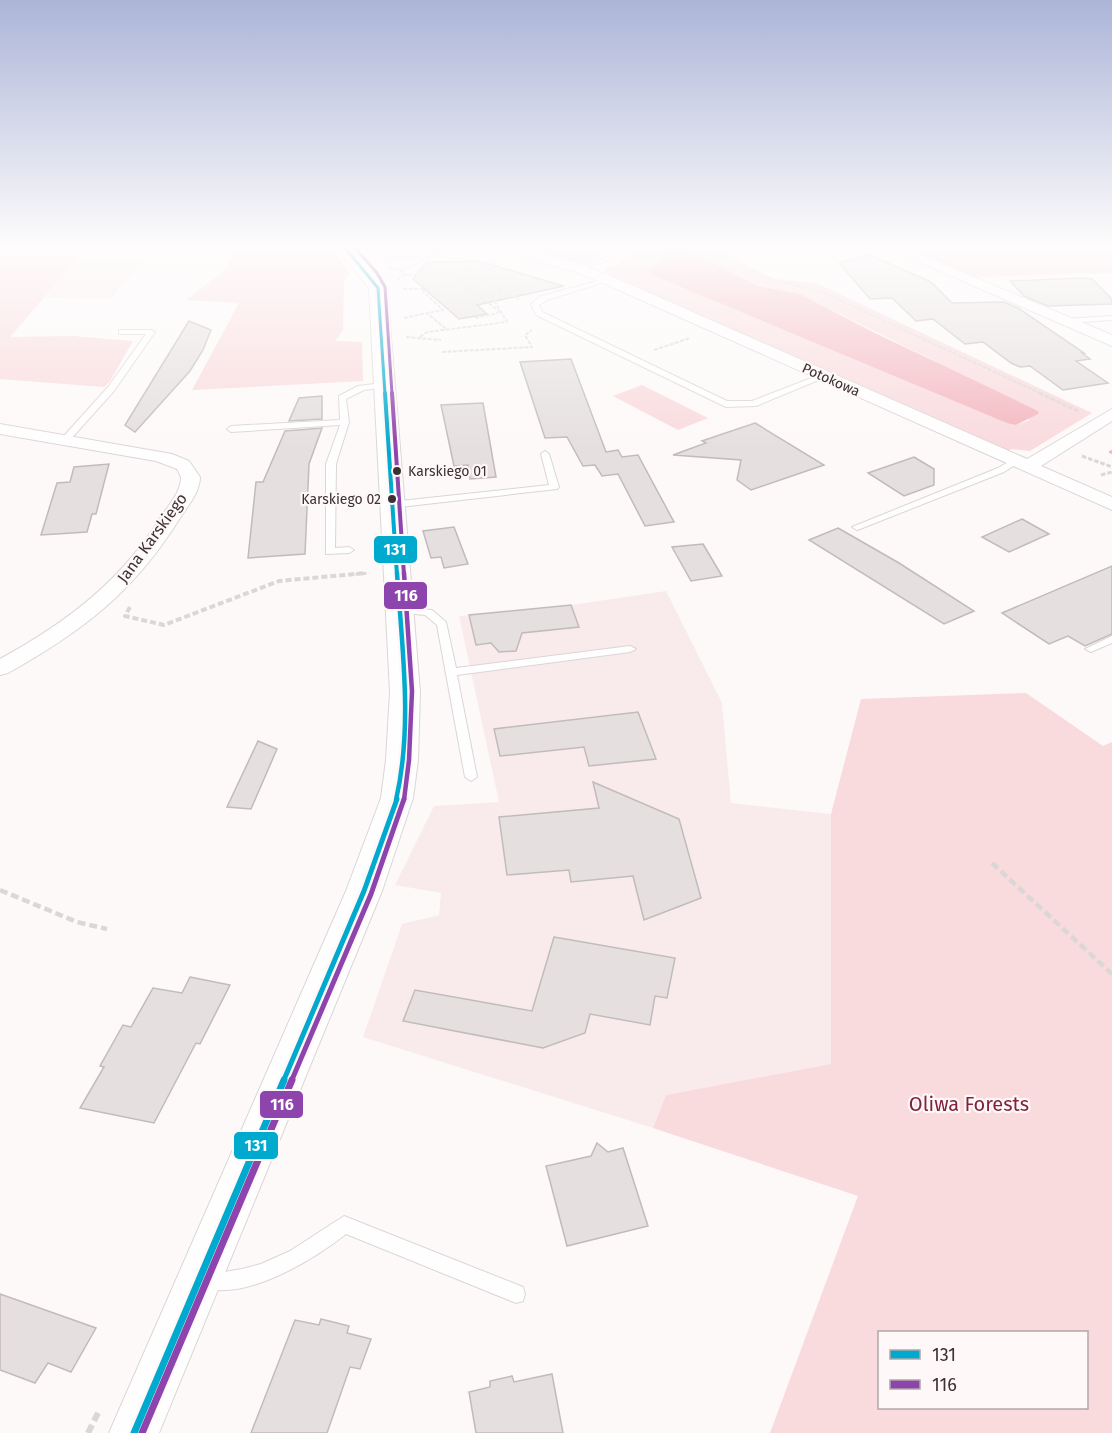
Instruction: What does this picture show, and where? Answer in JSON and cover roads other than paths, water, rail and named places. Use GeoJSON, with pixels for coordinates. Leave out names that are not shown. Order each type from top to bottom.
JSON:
{"type":"FeatureCollection","features":[{"type":"Feature","properties":{"kind":"street"},"geometry":{"type":"LineString","coordinates":[[134,1433],[364,891],[396,798],[402,760],[405,692],[380,316]]}},
{"type":"Feature","properties":{"kind":"street","name":"Potokowa"},"geometry":{"type":"LineString","coordinates":[[691,316],[822,377],[1112,504]]}},
{"type":"Feature","properties":{"kind":"street"},"geometry":{"type":"LineString","coordinates":[[1052,316],[1112,341]]}},
{"type":"Feature","properties":{"kind":"street"},"geometry":{"type":"LineString","coordinates":[[1021,464],[1106,417]]}},
{"type":"Feature","properties":{"kind":"street","name":"Jana Karskiego"},"geometry":{"type":"LineString","coordinates":[[0,429],[157,456],[179,462],[188,470],[191,480],[189,489],[128,576],[98,603],[52,637],[0,668]]}},
{"type":"Feature","properties":{"kind":"lane"},"geometry":{"type":"LineString","coordinates":[[545,316],[718,401],[734,405],[753,404],[822,377]]}},
{"type":"Feature","properties":{"kind":"lane"},"geometry":{"type":"LineString","coordinates":[[1064,321],[1112,318]]}},
{"type":"Feature","properties":{"kind":"lane"},"geometry":{"type":"LineString","coordinates":[[66,439],[111,389],[151,332],[122,332]]}},
{"type":"Feature","properties":{"kind":"lane"},"geometry":{"type":"LineString","coordinates":[[349,550],[330,552],[331,464],[345,422],[342,398],[358,389],[384,385]]}},
{"type":"Feature","properties":{"kind":"lane"},"geometry":{"type":"LineString","coordinates":[[231,429],[345,422]]}},
{"type":"Feature","properties":{"kind":"lane"},"geometry":{"type":"LineString","coordinates":[[391,505],[554,487],[545,454]]}},
{"type":"Feature","properties":{"kind":"lane"},"geometry":{"type":"LineString","coordinates":[[857,528],[1021,464]]}},
{"type":"Feature","properties":{"kind":"lane"},"geometry":{"type":"LineString","coordinates":[[399,610],[428,612],[442,624],[471,777]]}},
{"type":"Feature","properties":{"kind":"lane"},"geometry":{"type":"LineString","coordinates":[[1091,649],[1112,639]]}},
{"type":"Feature","properties":{"kind":"lane"},"geometry":{"type":"LineString","coordinates":[[451,672],[630,649]]}},
{"type":"Feature","properties":{"kind":"lane"},"geometry":{"type":"LineString","coordinates":[[198,1278],[224,1282],[279,1266],[315,1248],[344,1225],[516,1294]]}},
{"type":"Feature","properties":{"kind":"place","name":"Karskiego 01"},"geometry":{"type":"Point","coordinates":[397,471]}},
{"type":"Feature","properties":{"kind":"place","name":"Karskiego 02"},"geometry":{"type":"Point","coordinates":[392,499]}},
{"type":"Feature","properties":{"kind":"park label","name":"Oliwa Forests"},"geometry":{"type":"Point","coordinates":[969,1104]}}]}
